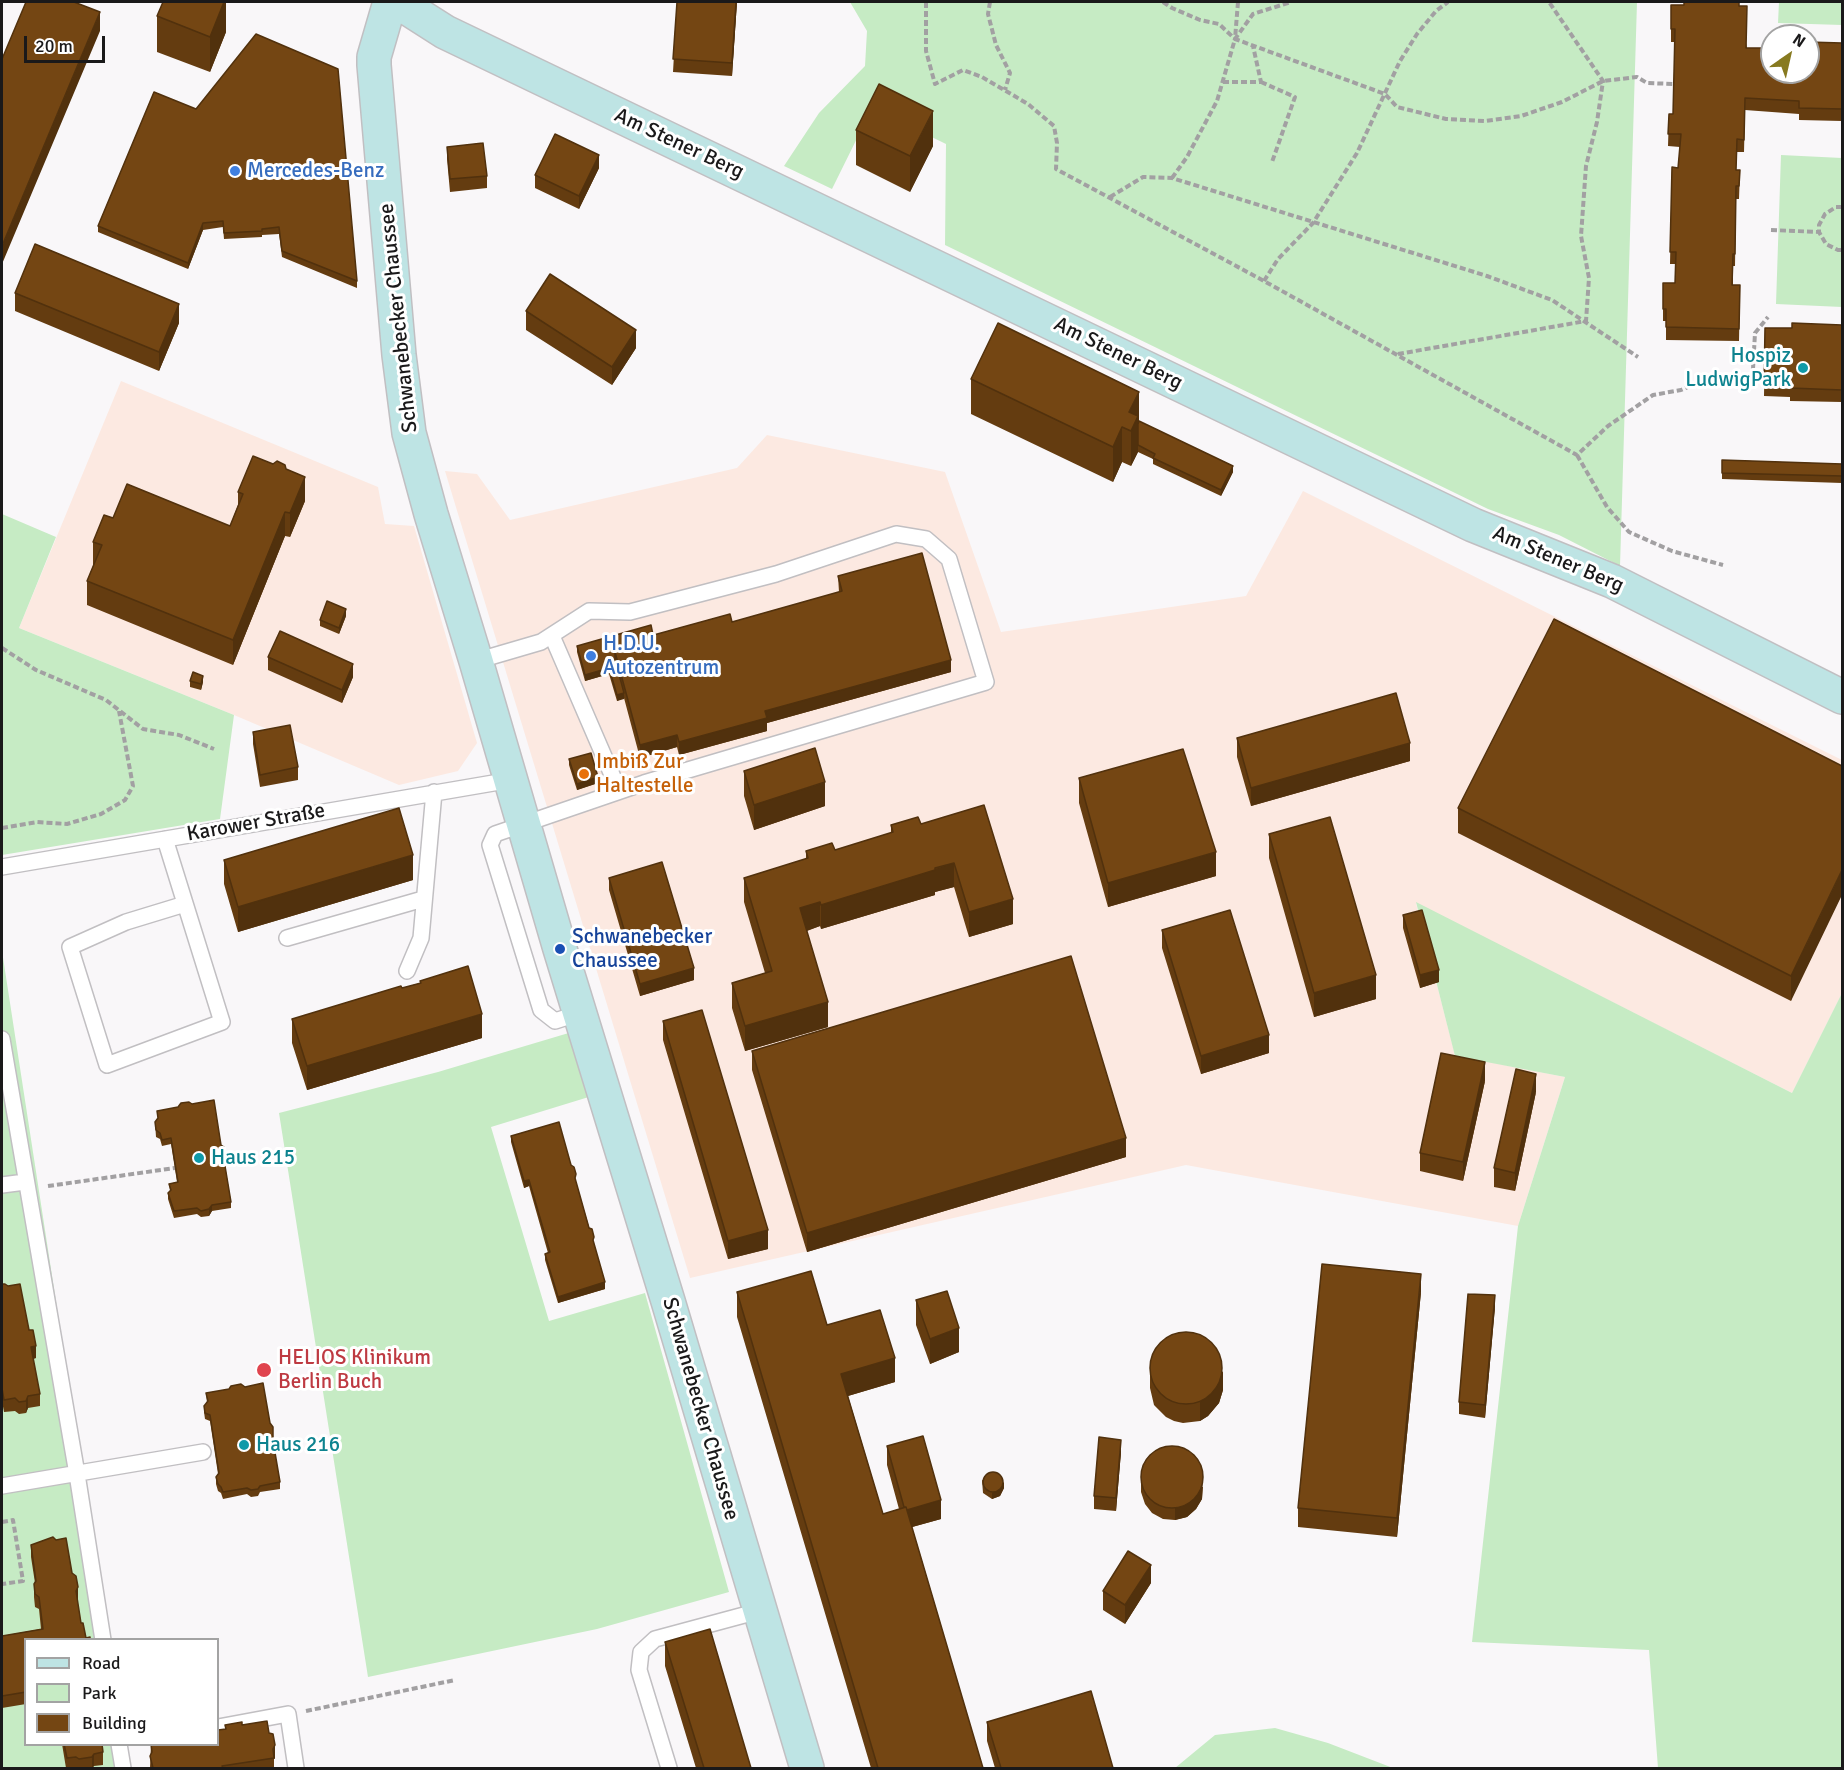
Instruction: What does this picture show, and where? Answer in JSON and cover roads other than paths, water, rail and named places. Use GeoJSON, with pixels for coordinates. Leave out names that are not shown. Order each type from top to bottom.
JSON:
{"type":"FeatureCollection","features":[{"type":"Feature","properties":{"kind":"main road","name":"Schwanebecker Chaussee"},"geometry":{"type":"LineString","coordinates":[[390,2],[374,57],[404,408],[431,514],[807,1768]]}},
{"type":"Feature","properties":{"kind":"main road","name":"Am Stener Berg"},"geometry":{"type":"LineString","coordinates":[[398,2],[445,32],[1473,525],[1612,581],[1842,697]]}},
{"type":"Feature","properties":{"kind":"lane"},"geometry":{"type":"LineString","coordinates":[[476,661],[541,642],[590,611],[630,612],[776,574],[896,534],[926,538],[949,559],[986,682],[620,791],[524,823]]}},
{"type":"Feature","properties":{"kind":"lane"},"geometry":{"type":"LineString","coordinates":[[552,636],[620,791]]}},
{"type":"Feature","properties":{"kind":"lane","name":"Karower Straße"},"geometry":{"type":"LineString","coordinates":[[2,867],[511,780]]}},
{"type":"Feature","properties":{"kind":"lane"},"geometry":{"type":"LineString","coordinates":[[407,971],[421,938],[434,792]]}},
{"type":"Feature","properties":{"kind":"lane"},"geometry":{"type":"LineString","coordinates":[[165,839],[222,1022],[107,1065],[70,947],[126,922],[185,904]]}},
{"type":"Feature","properties":{"kind":"lane"},"geometry":{"type":"LineString","coordinates":[[287,938],[423,899]]}},
{"type":"Feature","properties":{"kind":"lane"},"geometry":{"type":"LineString","coordinates":[[2,1039],[77,1473],[103,1638]]}},
{"type":"Feature","properties":{"kind":"lane"},"geometry":{"type":"LineString","coordinates":[[2,1185],[26,1186]]}},
{"type":"Feature","properties":{"kind":"lane"},"geometry":{"type":"LineString","coordinates":[[2,1486],[203,1452]]}},
{"type":"Feature","properties":{"kind":"lane"},"geometry":{"type":"LineString","coordinates":[[669,1768],[639,1670],[641,1652],[655,1639],[759,1611]]}},
{"type":"Feature","properties":{"kind":"lane"},"geometry":{"type":"LineString","coordinates":[[219,1726],[288,1714],[296,1768]]}},
{"type":"Feature","properties":{"kind":"lane"},"geometry":{"type":"LineString","coordinates":[[119,1746],[123,1768]]}},
{"type":"Feature","properties":{"kind":"place","name":"Mercedes-Benz"},"geometry":{"type":"Point","coordinates":[235,171]}},
{"type":"Feature","properties":{"kind":"place","name":"Hospiz LudwigPark"},"geometry":{"type":"Point","coordinates":[1803,368]}},
{"type":"Feature","properties":{"kind":"place","name":"H.D.U. Autozentrum"},"geometry":{"type":"Point","coordinates":[591,656]}},
{"type":"Feature","properties":{"kind":"place","name":"Imbiß Zur Haltestelle"},"geometry":{"type":"Point","coordinates":[584,774]}},
{"type":"Feature","properties":{"kind":"place","name":"Schwanebecker Chaussee"},"geometry":{"type":"Point","coordinates":[560,949]}},
{"type":"Feature","properties":{"kind":"place","name":"Haus 215"},"geometry":{"type":"Point","coordinates":[199,1158]}},
{"type":"Feature","properties":{"kind":"place","name":"HELIOS Klinikum Berlin Buch"},"geometry":{"type":"Point","coordinates":[264,1370]}},
{"type":"Feature","properties":{"kind":"place","name":"Haus 216"},"geometry":{"type":"Point","coordinates":[244,1445]}}]}
